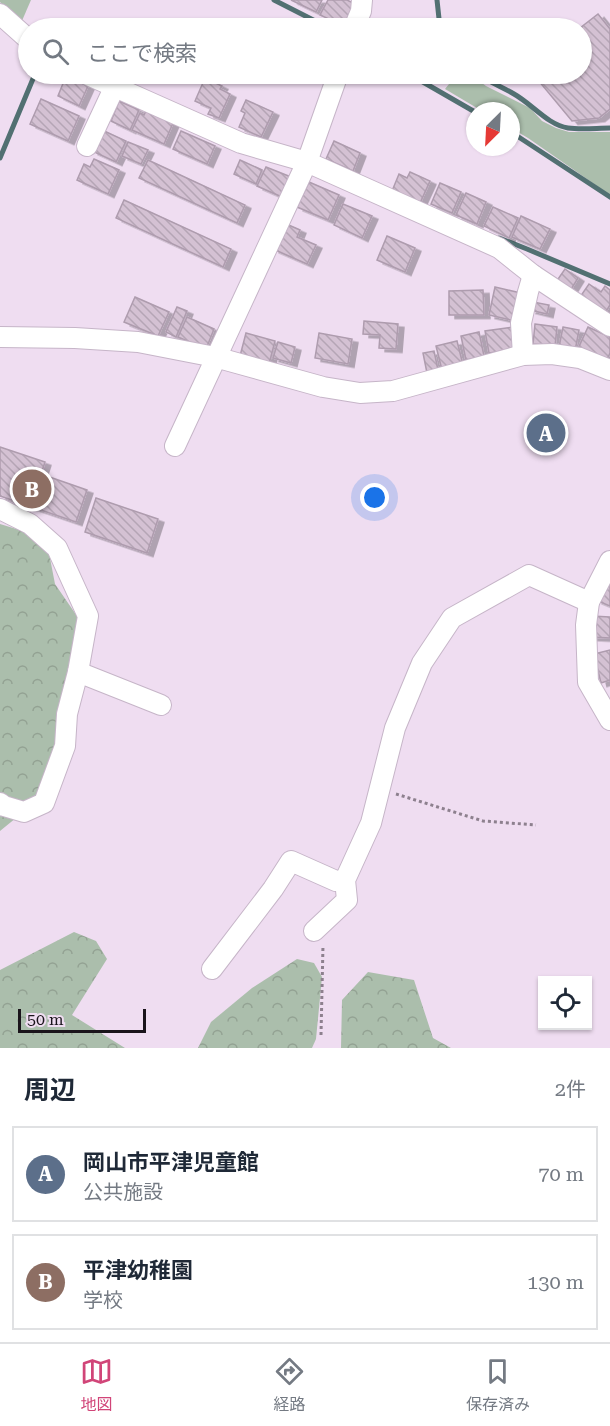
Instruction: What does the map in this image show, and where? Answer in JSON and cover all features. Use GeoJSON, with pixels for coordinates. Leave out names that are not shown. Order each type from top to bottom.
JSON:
{"type":"FeatureCollection","features":[{"type":"Feature","properties":{"kind":"street"},"geometry":{"type":"LineString","coordinates":[[358,18],[362,0]]}},
{"type":"Feature","properties":{"kind":"street"},"geometry":{"type":"LineString","coordinates":[[0,14],[18,30]]}},
{"type":"Feature","properties":{"kind":"street"},"geometry":{"type":"LineString","coordinates":[[110,84],[241,143],[308,158],[499,248],[534,275],[610,326]]}},
{"type":"Feature","properties":{"kind":"street"},"geometry":{"type":"LineString","coordinates":[[175,446],[308,158],[334,84]]}},
{"type":"Feature","properties":{"kind":"street"},"geometry":{"type":"LineString","coordinates":[[87,146],[115,86]]}},
{"type":"Feature","properties":{"kind":"street"},"geometry":{"type":"LineString","coordinates":[[523,355],[522,323],[534,275]]}},
{"type":"Feature","properties":{"kind":"street"},"geometry":{"type":"LineString","coordinates":[[0,337],[138,342],[215,357],[323,387],[360,393],[393,391],[523,355],[552,354],[580,358],[610,370]]}},
{"type":"Feature","properties":{"kind":"street"},"geometry":{"type":"LineString","coordinates":[[0,509],[30,524],[57,548],[88,616],[78,672],[67,714],[65,746],[44,803],[24,813],[4,806],[0,802]]}},
{"type":"Feature","properties":{"kind":"street"},"geometry":{"type":"LineString","coordinates":[[610,561],[589,602],[586,625],[588,682],[610,720]]}},
{"type":"Feature","properties":{"kind":"street"},"geometry":{"type":"LineString","coordinates":[[318,926],[347,900],[345,880],[371,823],[395,728],[422,663],[452,618],[529,575],[589,602]]}},
{"type":"Feature","properties":{"kind":"street"},"geometry":{"type":"LineString","coordinates":[[78,672],[161,705]]}},
{"type":"Feature","properties":{"kind":"street"},"geometry":{"type":"LineString","coordinates":[[212,969],[273,889],[291,861],[336,881],[345,880]]}},
{"type":"Feature","properties":{"kind":"path"},"geometry":{"type":"LineString","coordinates":[[380,789],[483,821],[536,825]]}},
{"type":"Feature","properties":{"kind":"path"},"geometry":{"type":"LineString","coordinates":[[318,926],[321,1035]]}},
{"type":"Feature","properties":{"kind":"green space"},"geometry":{"type":"Polygon","coordinates":[[[0,0],[31,0],[23,18],[18,18],[18,20],[0,0]]]}},
{"type":"Feature","properties":{"kind":"green space"},"geometry":{"type":"Polygon","coordinates":[[[449,84],[483,84],[518,102],[467,102],[445,89],[449,84]]]}},
{"type":"Feature","properties":{"kind":"green space"},"geometry":{"type":"Polygon","coordinates":[[[520,103],[530,108],[542,121],[556,128],[569,132],[610,132],[610,195],[520,133],[520,103]]]}},
{"type":"Feature","properties":{"kind":"green space"},"geometry":{"type":"Polygon","coordinates":[[[0,524],[23,531],[49,553],[55,584],[79,619],[59,746],[38,800],[0,831],[0,524]]]}},
{"type":"Feature","properties":{"kind":"green space"},"geometry":{"type":"Polygon","coordinates":[[[74,932],[96,941],[107,959],[72,1015],[125,1048],[0,1048],[0,970],[74,932]]]}},
{"type":"Feature","properties":{"kind":"green space"},"geometry":{"type":"Polygon","coordinates":[[[297,959],[314,963],[322,977],[316,1039],[312,1048],[198,1048],[211,1022],[252,988],[297,959]]]}},
{"type":"Feature","properties":{"kind":"green space"},"geometry":{"type":"Polygon","coordinates":[[[368,972],[414,980],[433,1038],[451,1048],[341,1048],[342,1000],[368,972]]]}},
{"type":"Feature","properties":{"kind":"building"},"geometry":{"type":"Polygon","coordinates":[[[291,0],[322,0],[316,12],[291,0]]]}},
{"type":"Feature","properties":{"kind":"building"},"geometry":{"type":"Polygon","coordinates":[[[328,0],[347,0],[357,5],[350,18],[326,18],[320,15],[328,0]]]}},
{"type":"Feature","properties":{"kind":"building"},"geometry":{"type":"Polygon","coordinates":[[[598,14],[610,29],[610,109],[599,118],[572,121],[541,84],[592,84],[592,19],[598,14]]]}},
{"type":"Feature","properties":{"kind":"building"},"geometry":{"type":"Polygon","coordinates":[[[63,84],[88,86],[79,106],[58,96],[63,84]]]}},
{"type":"Feature","properties":{"kind":"building"},"geometry":{"type":"Polygon","coordinates":[[[202,84],[218,84],[222,86],[220,89],[230,94],[219,118],[208,114],[211,108],[195,101],[202,84]]]}},
{"type":"Feature","properties":{"kind":"building"},"geometry":{"type":"Polygon","coordinates":[[[41,99],[79,116],[68,141],[30,124],[41,99]]]}},
{"type":"Feature","properties":{"kind":"building"},"geometry":{"type":"Polygon","coordinates":[[[246,100],[273,112],[261,137],[239,127],[245,113],[241,111],[246,100]]]}},
{"type":"Feature","properties":{"kind":"building"},"geometry":{"type":"Polygon","coordinates":[[[119,101],[139,110],[130,130],[111,121],[119,101]]]}},
{"type":"Feature","properties":{"kind":"building"},"geometry":{"type":"Polygon","coordinates":[[[146,111],[173,123],[164,144],[132,130],[140,113],[144,115],[146,111]]]}},
{"type":"Feature","properties":{"kind":"building"},"geometry":{"type":"Polygon","coordinates":[[[102,130],[126,141],[116,162],[92,151],[102,130]]]}},
{"type":"Feature","properties":{"kind":"building"},"geometry":{"type":"Polygon","coordinates":[[[181,131],[215,146],[207,164],[173,149],[181,131]]]}},
{"type":"Feature","properties":{"kind":"building"},"geometry":{"type":"Polygon","coordinates":[[[334,141],[360,153],[353,171],[326,159],[334,141]]]}},
{"type":"Feature","properties":{"kind":"building"},"geometry":{"type":"Polygon","coordinates":[[[128,142],[148,150],[141,164],[122,156],[128,142]]]}},
{"type":"Feature","properties":{"kind":"building"},"geometry":{"type":"Polygon","coordinates":[[[94,159],[119,170],[108,194],[77,180],[84,164],[90,167],[94,159]]]}},
{"type":"Feature","properties":{"kind":"building"},"geometry":{"type":"Polygon","coordinates":[[[148,160],[245,205],[237,223],[139,178],[148,160]]]}},
{"type":"Feature","properties":{"kind":"building"},"geometry":{"type":"Polygon","coordinates":[[[240,160],[262,170],[256,184],[234,174],[240,160]]]}},
{"type":"Feature","properties":{"kind":"building"},"geometry":{"type":"Polygon","coordinates":[[[266,167],[291,177],[282,197],[257,186],[266,167]]]}},
{"type":"Feature","properties":{"kind":"building"},"geometry":{"type":"Polygon","coordinates":[[[410,172],[430,181],[420,203],[392,191],[399,174],[407,178],[410,172]]]}},
{"type":"Feature","properties":{"kind":"building"},"geometry":{"type":"Polygon","coordinates":[[[309,182],[339,195],[328,220],[297,207],[309,182]]]}},
{"type":"Feature","properties":{"kind":"building"},"geometry":{"type":"Polygon","coordinates":[[[440,183],[461,192],[452,213],[431,204],[440,183]]]}},
{"type":"Feature","properties":{"kind":"building"},"geometry":{"type":"Polygon","coordinates":[[[466,193],[486,202],[477,224],[456,215],[466,193]]]}},
{"type":"Feature","properties":{"kind":"building"},"geometry":{"type":"Polygon","coordinates":[[[124,200],[231,249],[223,267],[116,218],[124,200]]]}},
{"type":"Feature","properties":{"kind":"building"},"geometry":{"type":"Polygon","coordinates":[[[343,204],[372,216],[362,238],[334,225],[343,204]]]}},
{"type":"Feature","properties":{"kind":"building"},"geometry":{"type":"Polygon","coordinates":[[[493,207],[518,218],[509,238],[484,226],[493,207]]]}},
{"type":"Feature","properties":{"kind":"building"},"geometry":{"type":"Polygon","coordinates":[[[521,216],[550,229],[540,249],[512,237],[521,216]]]}},
{"type":"Feature","properties":{"kind":"building"},"geometry":{"type":"Polygon","coordinates":[[[284,223],[300,230],[297,237],[316,245],[307,264],[273,249],[284,223]]]}},
{"type":"Feature","properties":{"kind":"building"},"geometry":{"type":"Polygon","coordinates":[[[387,236],[415,248],[405,272],[377,260],[387,236]]]}},
{"type":"Feature","properties":{"kind":"building"},"geometry":{"type":"Polygon","coordinates":[[[565,269],[578,278],[570,291],[556,282],[565,269]]]}},
{"type":"Feature","properties":{"kind":"building"},"geometry":{"type":"Polygon","coordinates":[[[589,284],[601,292],[605,286],[610,290],[610,305],[605,313],[580,297],[589,284]]]}},
{"type":"Feature","properties":{"kind":"building"},"geometry":{"type":"Polygon","coordinates":[[[495,287],[521,293],[515,321],[489,315],[495,287]]]}},
{"type":"Feature","properties":{"kind":"building"},"geometry":{"type":"Polygon","coordinates":[[[483,290],[484,315],[449,315],[449,291],[483,290]]]}},
{"type":"Feature","properties":{"kind":"building"},"geometry":{"type":"Polygon","coordinates":[[[135,297],[169,312],[158,336],[124,322],[135,297]]]}},
{"type":"Feature","properties":{"kind":"building"},"geometry":{"type":"Polygon","coordinates":[[[533,302],[549,305],[547,314],[530,310],[533,302]]]}},
{"type":"Feature","properties":{"kind":"building"},"geometry":{"type":"Polygon","coordinates":[[[177,307],[187,311],[176,337],[166,332],[177,307]]]}},
{"type":"Feature","properties":{"kind":"building"},"geometry":{"type":"Polygon","coordinates":[[[187,317],[214,329],[206,349],[178,337],[187,317]]]}},
{"type":"Feature","properties":{"kind":"building"},"geometry":{"type":"Polygon","coordinates":[[[364,321],[398,324],[396,349],[379,348],[380,335],[363,334],[364,321]]]}},
{"type":"Feature","properties":{"kind":"building"},"geometry":{"type":"Polygon","coordinates":[[[535,324],[557,327],[555,346],[533,344],[535,324]]]}},
{"type":"Feature","properties":{"kind":"building"},"geometry":{"type":"Polygon","coordinates":[[[513,327],[516,349],[489,353],[485,331],[513,327]]]}},
{"type":"Feature","properties":{"kind":"building"},"geometry":{"type":"Polygon","coordinates":[[[563,327],[579,330],[575,351],[559,347],[563,327]]]}},
{"type":"Feature","properties":{"kind":"building"},"geometry":{"type":"Polygon","coordinates":[[[588,327],[610,337],[610,353],[605,364],[577,351],[588,327]]]}},
{"type":"Feature","properties":{"kind":"building"},"geometry":{"type":"Polygon","coordinates":[[[479,332],[484,356],[466,360],[461,336],[479,332]]]}},
{"type":"Feature","properties":{"kind":"building"},"geometry":{"type":"Polygon","coordinates":[[[246,333],[275,341],[269,364],[240,356],[246,333]]]}},
{"type":"Feature","properties":{"kind":"building"},"geometry":{"type":"Polygon","coordinates":[[[319,333],[352,339],[348,364],[315,358],[319,333]]]}},
{"type":"Feature","properties":{"kind":"building"},"geometry":{"type":"Polygon","coordinates":[[[457,341],[463,365],[442,370],[436,346],[457,341]]]}},
{"type":"Feature","properties":{"kind":"building"},"geometry":{"type":"Polygon","coordinates":[[[278,342],[295,347],[291,363],[273,358],[278,342]]]}},
{"type":"Feature","properties":{"kind":"building"},"geometry":{"type":"Polygon","coordinates":[[[434,351],[438,370],[427,373],[423,353],[434,351]]]}},
{"type":"Feature","properties":{"kind":"building"},"geometry":{"type":"Polygon","coordinates":[[[0,447],[45,462],[41,474],[87,490],[76,522],[0,496],[0,447]]]}},
{"type":"Feature","properties":{"kind":"building"},"geometry":{"type":"Polygon","coordinates":[[[96,498],[158,519],[147,553],[85,532],[96,498]]]}},
{"type":"Feature","properties":{"kind":"building"},"geometry":{"type":"Polygon","coordinates":[[[604,582],[610,585],[610,606],[596,600],[604,582]]]}},
{"type":"Feature","properties":{"kind":"building"},"geometry":{"type":"Polygon","coordinates":[[[592,616],[610,617],[610,638],[591,637],[592,616]]]}},
{"type":"Feature","properties":{"kind":"building"},"geometry":{"type":"Polygon","coordinates":[[[610,650],[610,680],[601,683],[594,654],[610,650]]]}},
{"type":"Feature","properties":{"kind":"waterway"},"geometry":{"type":"LineString","coordinates":[[274,0],[309,18]]}},
{"type":"Feature","properties":{"kind":"waterway"},"geometry":{"type":"LineString","coordinates":[[437,0],[439,18]]}},
{"type":"Feature","properties":{"kind":"waterway"},"geometry":{"type":"LineString","coordinates":[[0,158],[31,84]]}},
{"type":"Feature","properties":{"kind":"waterway"},"geometry":{"type":"LineString","coordinates":[[426,84],[466,107]]}},
{"type":"Feature","properties":{"kind":"waterway"},"geometry":{"type":"LineString","coordinates":[[495,84],[521,98],[547,119],[561,126],[579,129],[610,128]]}},
{"type":"Feature","properties":{"kind":"waterway"},"geometry":{"type":"LineString","coordinates":[[520,138],[610,197]]}},
{"type":"Feature","properties":{"kind":"waterway"},"geometry":{"type":"LineString","coordinates":[[499,238],[610,284]]}},
{"type":"Feature","properties":{"kind":"place","name":"岡山市平津児童館"},"geometry":{"type":"Point","coordinates":[546,433]}},
{"type":"Feature","properties":{"kind":"place","name":"平津幼稚園"},"geometry":{"type":"Point","coordinates":[32,489]}}]}
